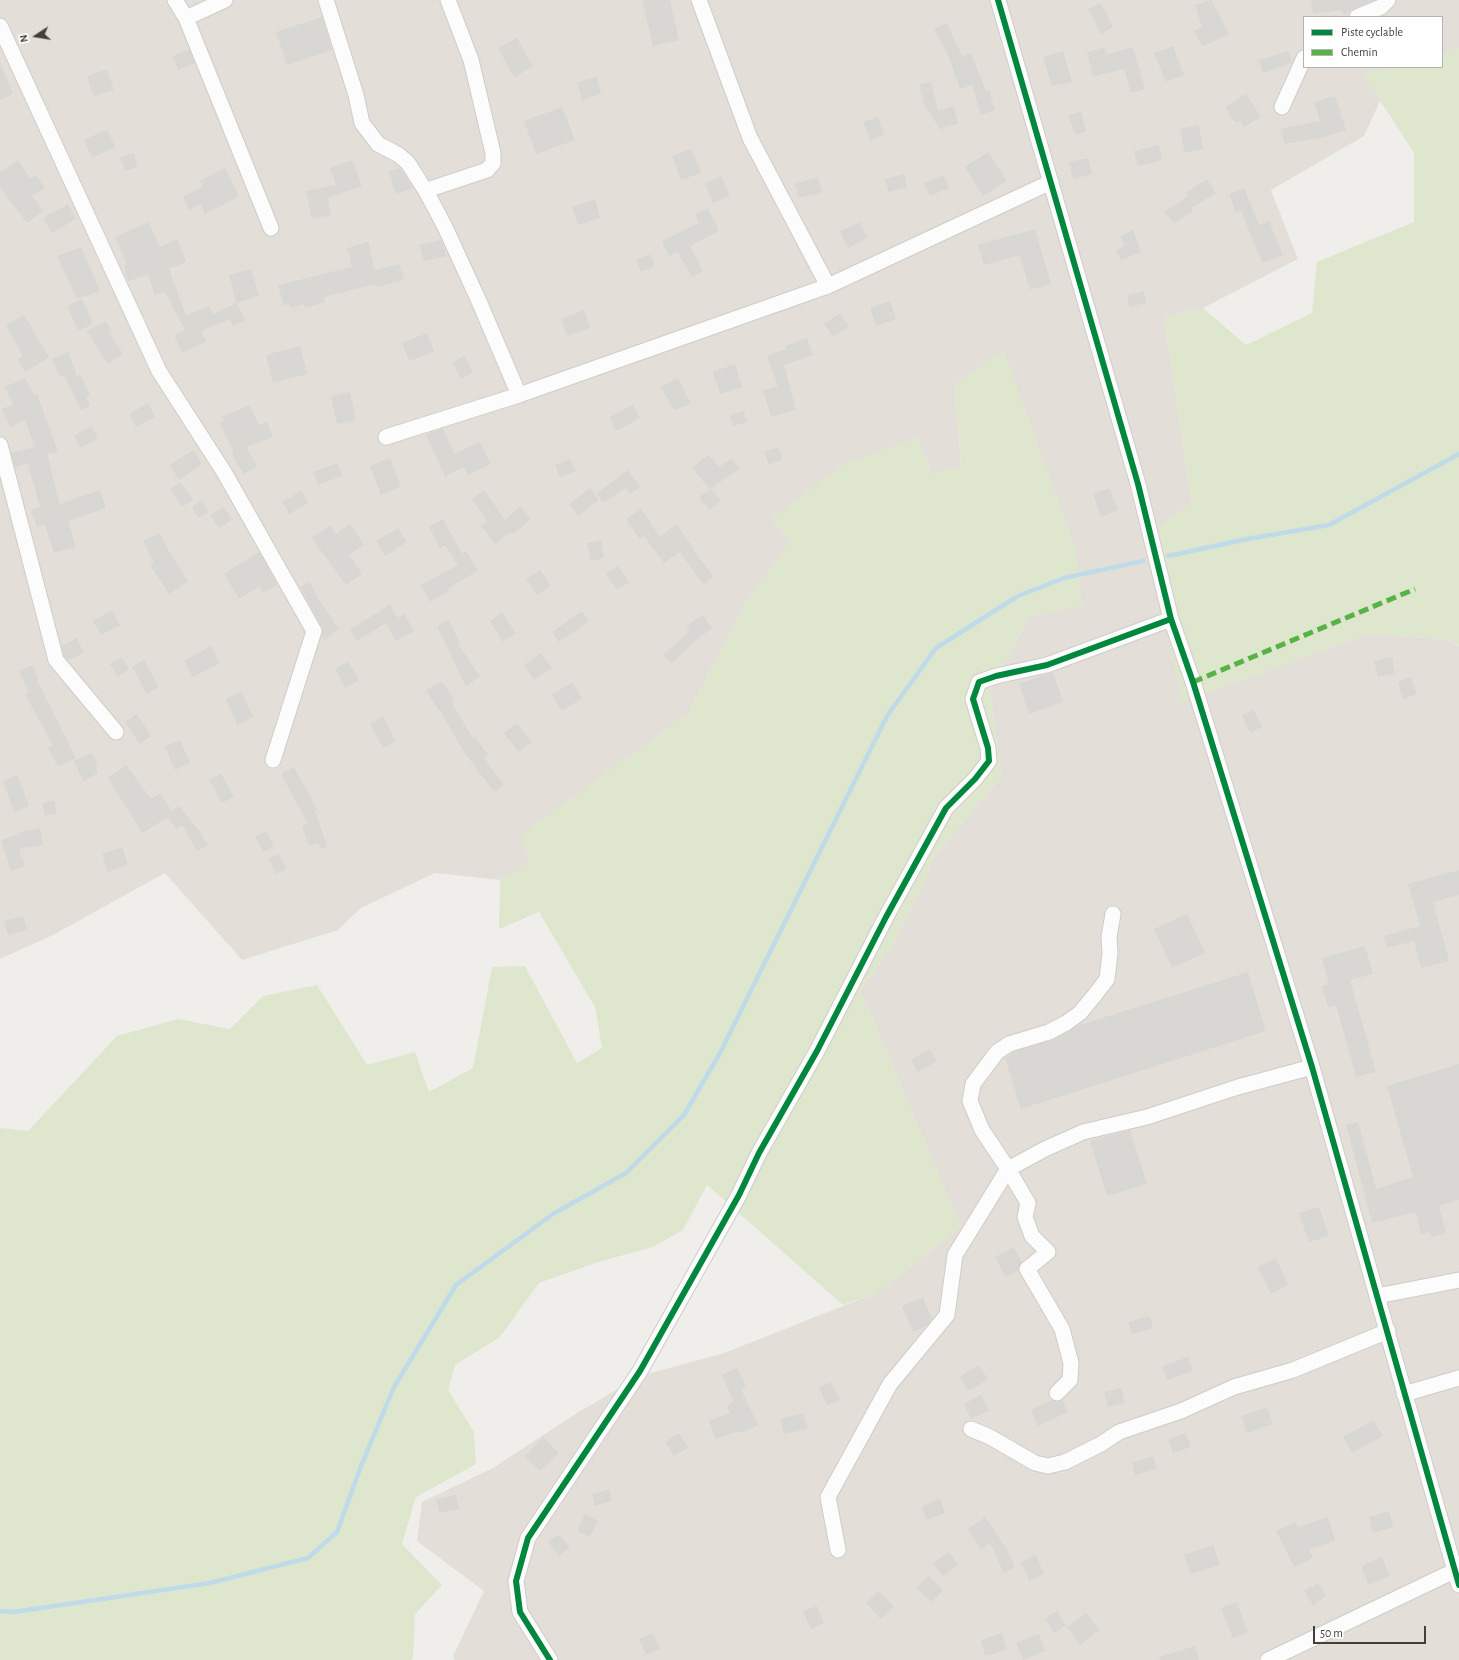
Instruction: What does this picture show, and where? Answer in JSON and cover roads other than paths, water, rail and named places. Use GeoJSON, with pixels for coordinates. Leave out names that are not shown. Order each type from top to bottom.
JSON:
{"type":"FeatureCollection","features":[{"type":"Feature","properties":{"kind":"street"},"geometry":{"type":"LineString","coordinates":[[175,0],[186,18],[271,228]]}},
{"type":"Feature","properties":{"kind":"street"},"geometry":{"type":"LineString","coordinates":[[186,18],[225,0]]}},
{"type":"Feature","properties":{"kind":"street"},"geometry":{"type":"LineString","coordinates":[[326,0],[356,95],[362,123],[378,144],[399,155],[408,163],[427,193],[445,227],[475,292],[519,395]]}},
{"type":"Feature","properties":{"kind":"street"},"geometry":{"type":"LineString","coordinates":[[427,193],[433,188],[487,170],[493,163],[471,60],[448,0]]}},
{"type":"Feature","properties":{"kind":"street"},"geometry":{"type":"LineString","coordinates":[[699,0],[750,138],[828,286]]}},
{"type":"Feature","properties":{"kind":"street"},"geometry":{"type":"LineString","coordinates":[[998,0],[1138,484],[1171,619],[1193,682],[1312,1067],[1459,1585]]}},
{"type":"Feature","properties":{"kind":"street"},"geometry":{"type":"LineString","coordinates":[[1359,16],[1381,7],[1388,0]]}},
{"type":"Feature","properties":{"kind":"street"},"geometry":{"type":"LineString","coordinates":[[0,26],[159,371],[224,472],[314,631],[273,760]]}},
{"type":"Feature","properties":{"kind":"street"},"geometry":{"type":"LineString","coordinates":[[1282,108],[1303,60]]}},
{"type":"Feature","properties":{"kind":"street"},"geometry":{"type":"LineString","coordinates":[[386,437],[519,395],[828,286],[1051,182]]}},
{"type":"Feature","properties":{"kind":"street"},"geometry":{"type":"LineString","coordinates":[[0,446],[56,660],[116,732]]}},
{"type":"Feature","properties":{"kind":"street"},"geometry":{"type":"LineString","coordinates":[[550,1660],[520,1612],[516,1581],[528,1538],[640,1371],[740,1195],[759,1153],[817,1051],[886,918],[946,808],[975,779],[989,761],[988,748],[973,699],[979,682],[996,676],[1047,665],[1171,619]]}},
{"type":"Feature","properties":{"kind":"street"},"geometry":{"type":"LineString","coordinates":[[1058,1393],[1070,1380],[1071,1362],[1062,1329],[1027,1269],[1048,1252],[1032,1236],[1024,1217],[1028,1202],[982,1130],[970,1101],[973,1084],[997,1052],[1009,1044],[1049,1032],[1066,1023],[1080,1013],[1107,979],[1110,954],[1109,937],[1112,914]]}},
{"type":"Feature","properties":{"kind":"street"},"geometry":{"type":"LineString","coordinates":[[838,1550],[828,1497],[890,1384],[947,1315],[955,1255],[1008,1169],[1045,1148],[1083,1132],[1147,1117],[1238,1087],[1312,1067]]}},
{"type":"Feature","properties":{"kind":"street"},"geometry":{"type":"LineString","coordinates":[[1377,1296],[1459,1280]]}},
{"type":"Feature","properties":{"kind":"street"},"geometry":{"type":"LineString","coordinates":[[971,1429],[990,1437],[1035,1463],[1048,1466],[1065,1462],[1101,1444],[1119,1432],[1181,1411],[1234,1387],[1293,1370],[1388,1332]]}},
{"type":"Feature","properties":{"kind":"street"},"geometry":{"type":"LineString","coordinates":[[1404,1394],[1459,1378]]}},
{"type":"Feature","properties":{"kind":"street"},"geometry":{"type":"LineString","coordinates":[[1268,1660],[1454,1571]]}},
{"type":"Feature","properties":{"kind":"waterway"},"geometry":{"type":"LineString","coordinates":[[1168,556],[1242,540],[1329,525],[1459,454]]}},
{"type":"Feature","properties":{"kind":"waterway"},"geometry":{"type":"LineString","coordinates":[[0,1611],[14,1612],[210,1583],[308,1558],[337,1532],[361,1466],[394,1387],[456,1285],[553,1214],[626,1173],[684,1115],[721,1051],[887,716],[936,648],[1018,596],[1064,578],[1143,561]]}}]}
